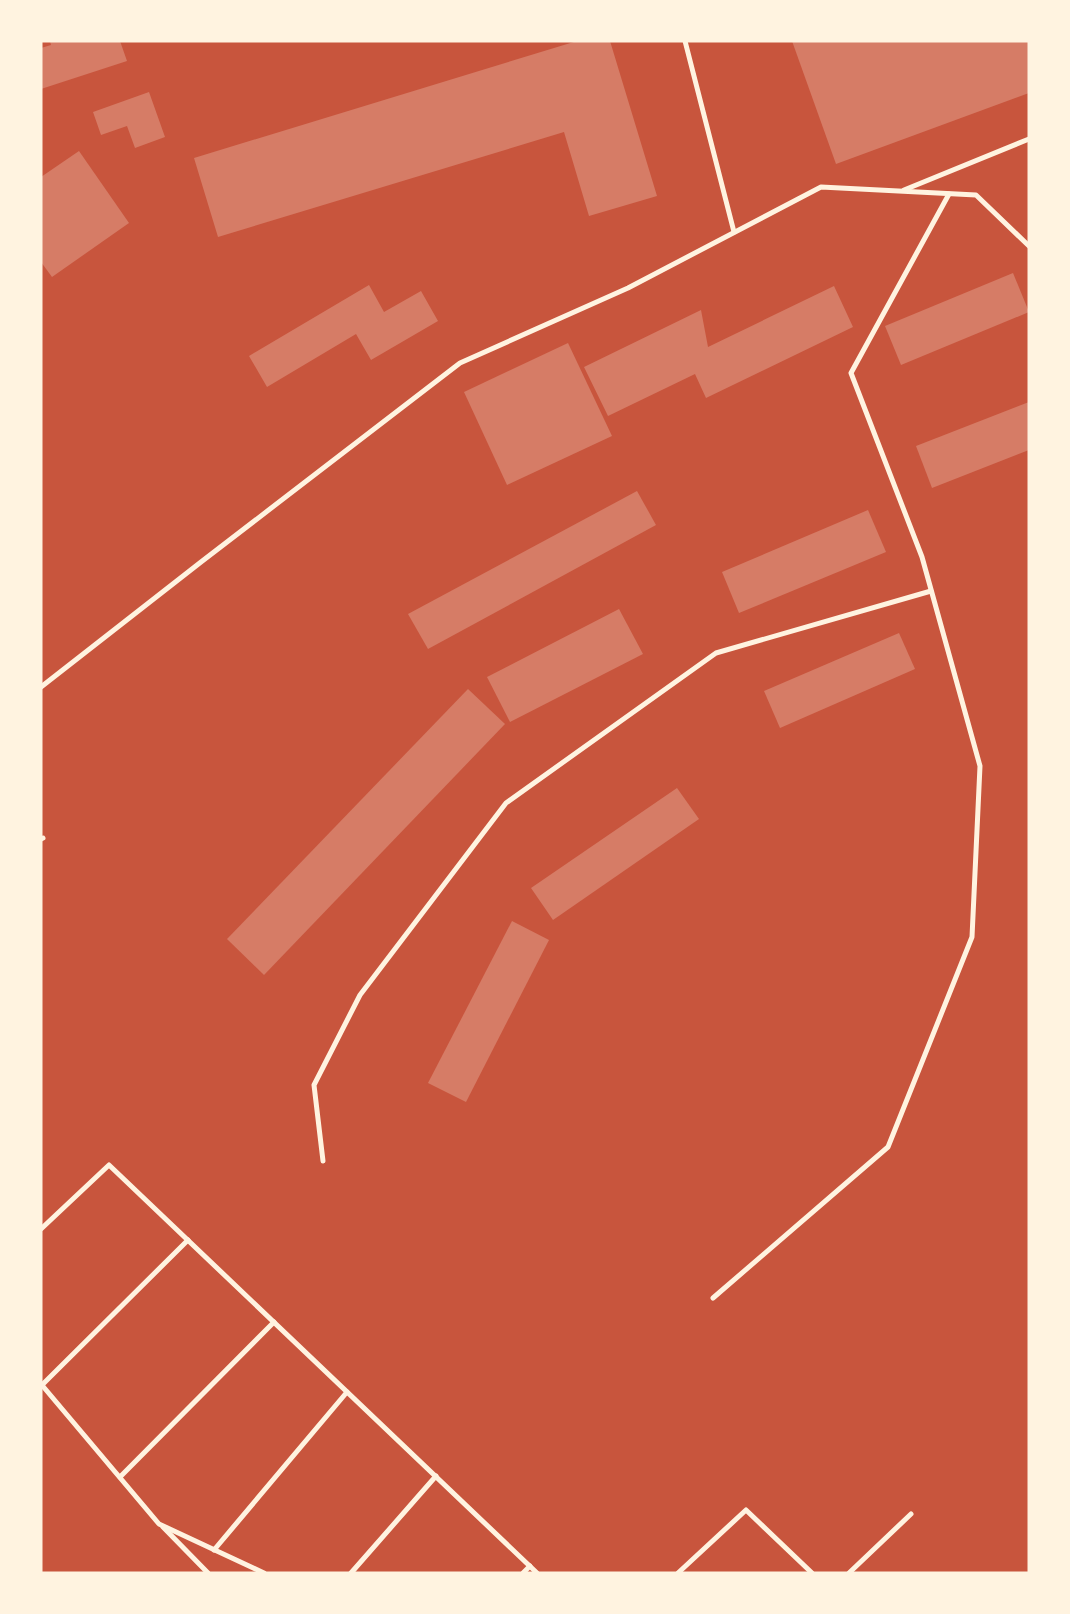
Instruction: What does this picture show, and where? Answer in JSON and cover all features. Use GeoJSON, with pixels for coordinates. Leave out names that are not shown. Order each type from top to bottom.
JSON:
{"type":"FeatureCollection","features":[{"type":"Feature","properties":{"kind":"street"},"geometry":{"type":"LineString","coordinates":[[685,41],[734,232]]}},
{"type":"Feature","properties":{"kind":"street"},"geometry":{"type":"LineString","coordinates":[[902,191],[1029,139]]}},
{"type":"Feature","properties":{"kind":"street"},"geometry":{"type":"LineString","coordinates":[[41,687],[460,363],[628,288],[821,187],[976,195],[1029,246]]}},
{"type":"Feature","properties":{"kind":"street"},"geometry":{"type":"LineString","coordinates":[[713,1298],[888,1147],[972,937],[980,766],[922,557],[851,373],[949,194]]}},
{"type":"Feature","properties":{"kind":"street"},"geometry":{"type":"LineString","coordinates":[[324,1161],[314,1084],[318,1076],[360,995],[506,803],[716,653],[931,590]]}},
{"type":"Feature","properties":{"kind":"street"},"geometry":{"type":"LineString","coordinates":[[41,1229],[109,1165],[537,1573]]}},
{"type":"Feature","properties":{"kind":"street"},"geometry":{"type":"LineString","coordinates":[[188,1240],[42,1384],[159,1524],[208,1573]]}},
{"type":"Feature","properties":{"kind":"street"},"geometry":{"type":"LineString","coordinates":[[120,1477],[274,1322]]}},
{"type":"Feature","properties":{"kind":"street"},"geometry":{"type":"LineString","coordinates":[[214,1550],[347,1392]]}},
{"type":"Feature","properties":{"kind":"street"},"geometry":{"type":"LineString","coordinates":[[351,1573],[436,1476]]}},
{"type":"Feature","properties":{"kind":"street"},"geometry":{"type":"LineString","coordinates":[[678,1573],[746,1510],[812,1573]]}},
{"type":"Feature","properties":{"kind":"street"},"geometry":{"type":"LineString","coordinates":[[849,1573],[912,1514]]}},
{"type":"Feature","properties":{"kind":"street"},"geometry":{"type":"LineString","coordinates":[[159,1524],[264,1573]]}},
{"type":"Feature","properties":{"kind":"street"},"geometry":{"type":"LineString","coordinates":[[524,1573],[530,1566]]}},
{"type":"Feature","properties":{"kind":"building"},"geometry":{"type":"Polygon","coordinates":[[[50,41],[120,41],[127,61],[41,89],[41,48],[51,45],[50,41]]]}},
{"type":"Feature","properties":{"kind":"building"},"geometry":{"type":"Polygon","coordinates":[[[577,41],[610,41],[657,196],[589,216],[564,132],[218,237],[194,158],[577,41]]]}},
{"type":"Feature","properties":{"kind":"building"},"geometry":{"type":"Polygon","coordinates":[[[792,41],[1029,41],[1029,93],[836,164],[792,41]]]}},
{"type":"Feature","properties":{"kind":"building"},"geometry":{"type":"Polygon","coordinates":[[[149,92],[165,137],[135,148],[127,126],[101,135],[93,112],[149,92]]]}},
{"type":"Feature","properties":{"kind":"building"},"geometry":{"type":"Polygon","coordinates":[[[79,151],[129,223],[52,277],[41,262],[41,177],[79,151]]]}},
{"type":"Feature","properties":{"kind":"building"},"geometry":{"type":"Polygon","coordinates":[[[1013,273],[1029,312],[901,365],[885,326],[1013,273]]]}},
{"type":"Feature","properties":{"kind":"building"},"geometry":{"type":"Polygon","coordinates":[[[369,285],[384,312],[421,291],[438,321],[371,360],[356,334],[267,387],[249,356],[369,285]]]}},
{"type":"Feature","properties":{"kind":"building"},"geometry":{"type":"Polygon","coordinates":[[[834,286],[853,327],[706,398],[695,374],[608,416],[584,367],[701,310],[708,347],[834,286]]]}},
{"type":"Feature","properties":{"kind":"building"},"geometry":{"type":"Polygon","coordinates":[[[568,343],[612,436],[507,485],[464,392],[568,343]]]}},
{"type":"Feature","properties":{"kind":"building"},"geometry":{"type":"Polygon","coordinates":[[[1029,402],[1029,450],[932,488],[916,446],[1029,402]]]}},
{"type":"Feature","properties":{"kind":"building"},"geometry":{"type":"Polygon","coordinates":[[[637,491],[656,525],[428,649],[408,614],[637,491]]]}},
{"type":"Feature","properties":{"kind":"building"},"geometry":{"type":"Polygon","coordinates":[[[868,510],[886,552],[739,613],[722,572],[868,510]]]}},
{"type":"Feature","properties":{"kind":"building"},"geometry":{"type":"Polygon","coordinates":[[[619,609],[643,654],[510,722],[487,677],[619,609]]]}},
{"type":"Feature","properties":{"kind":"building"},"geometry":{"type":"Polygon","coordinates":[[[899,633],[915,669],[780,728],[764,691],[899,633]]]}},
{"type":"Feature","properties":{"kind":"building"},"geometry":{"type":"Polygon","coordinates":[[[468,689],[505,724],[264,975],[227,939],[468,689]]]}},
{"type":"Feature","properties":{"kind":"building"},"geometry":{"type":"Polygon","coordinates":[[[677,788],[699,819],[553,920],[531,888],[677,788]]]}},
{"type":"Feature","properties":{"kind":"building"},"geometry":{"type":"Polygon","coordinates":[[[512,921],[549,940],[466,1102],[428,1083],[512,921]]]}}]}
